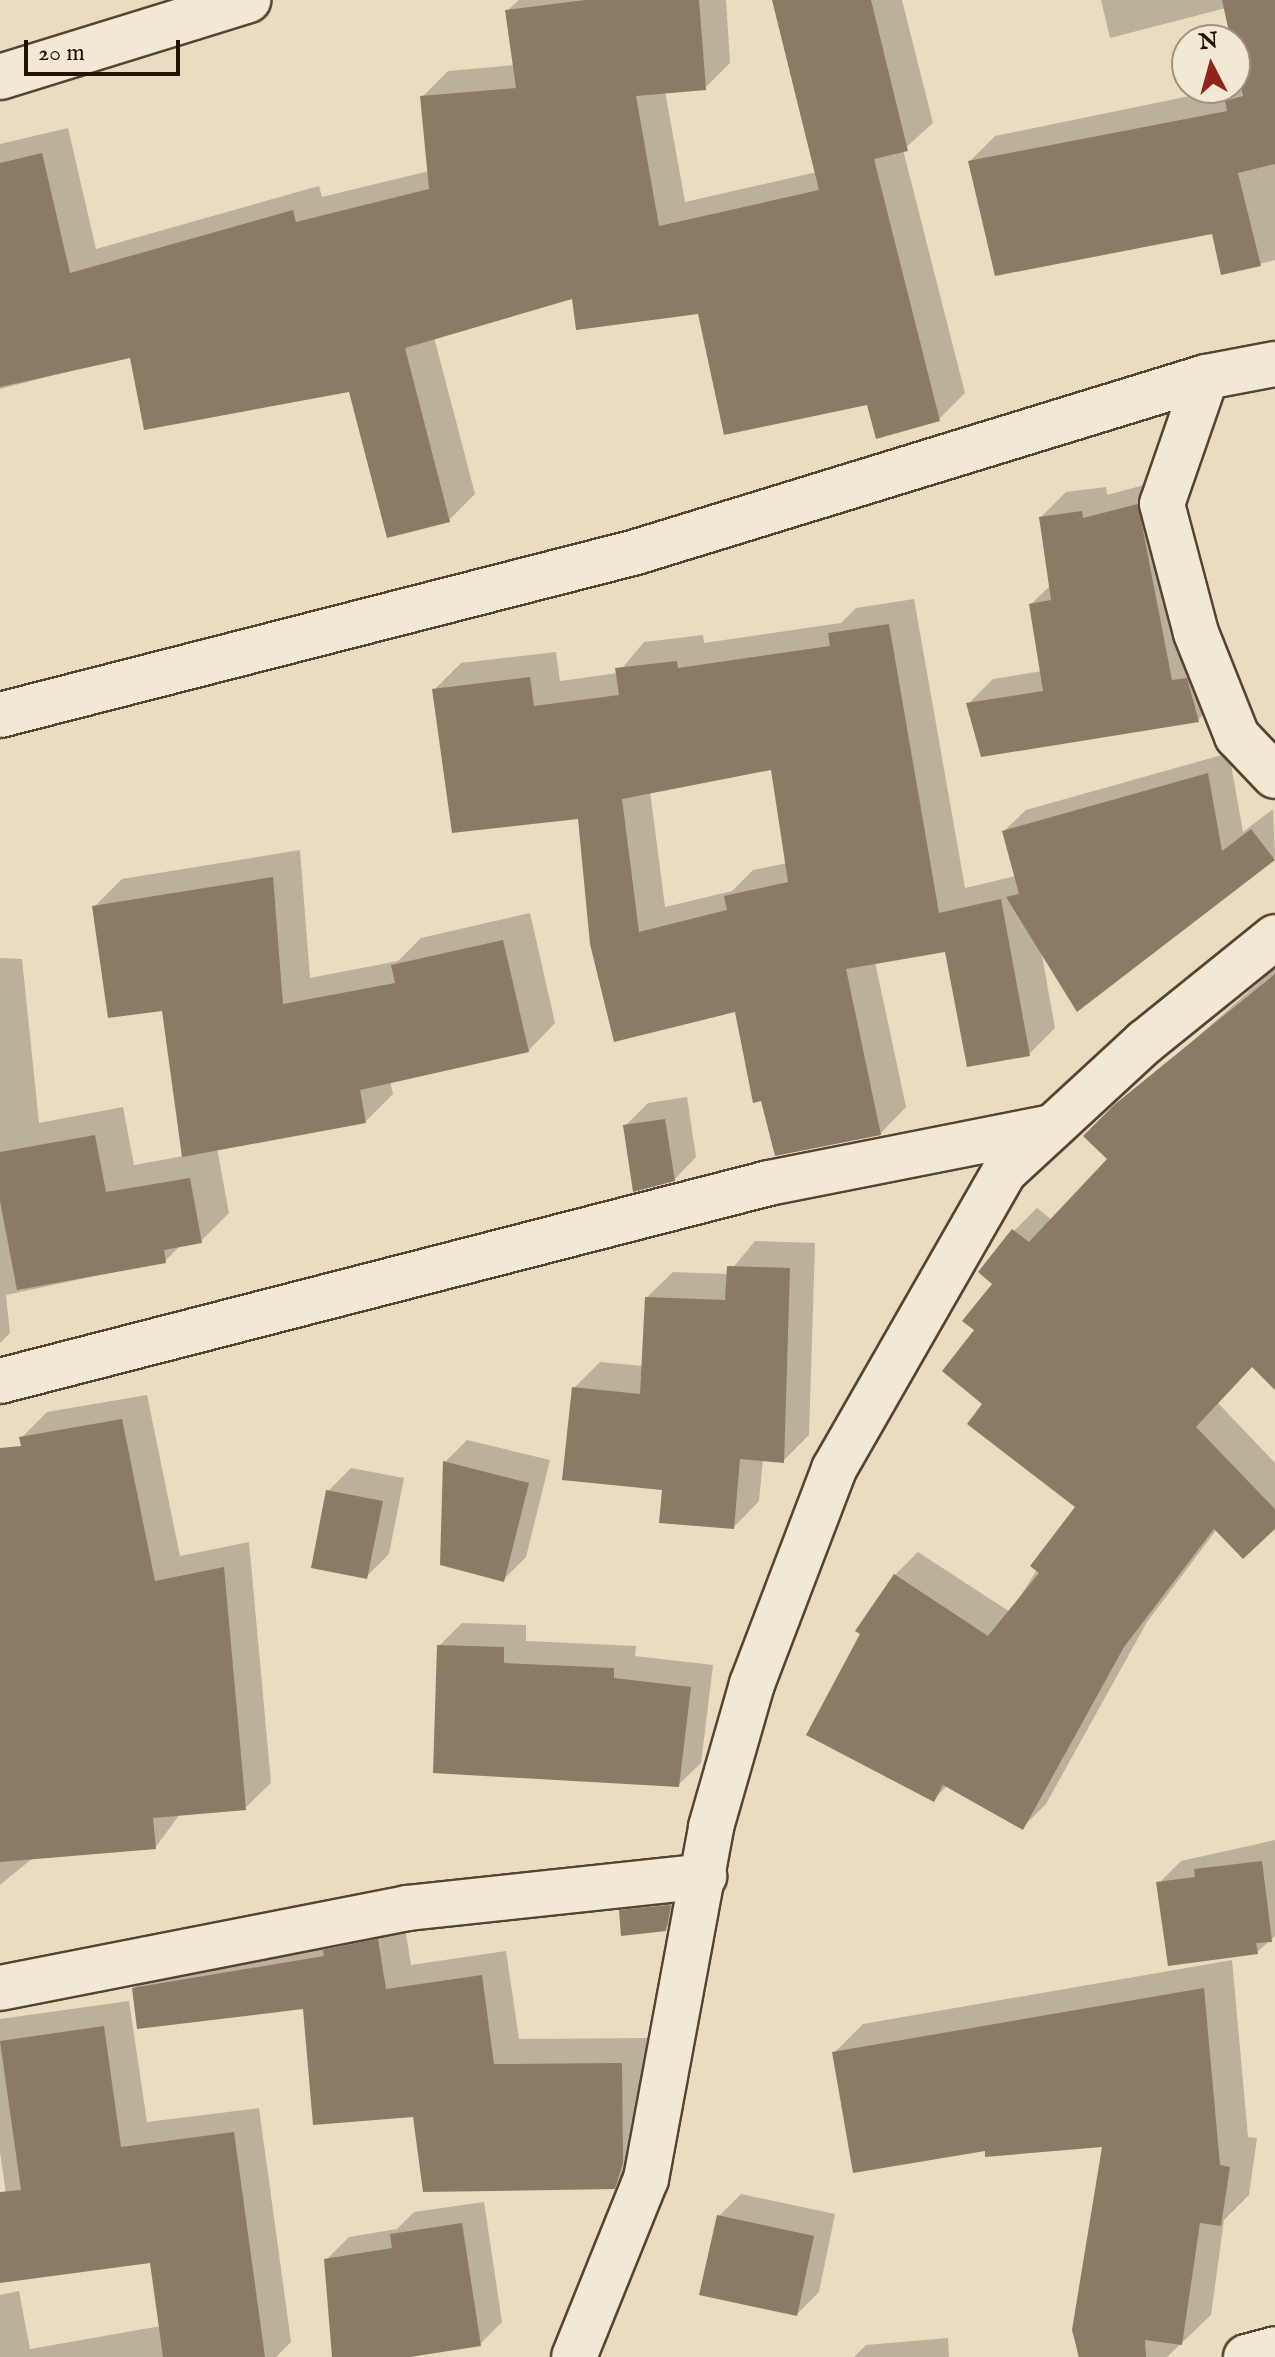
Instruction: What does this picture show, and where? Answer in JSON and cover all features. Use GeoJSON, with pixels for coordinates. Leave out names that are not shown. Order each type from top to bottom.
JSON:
{"type":"FeatureCollection","features":[{"type":"Feature","properties":{"kind":"street"},"geometry":{"type":"LineString","coordinates":[[0,77],[180,8],[248,0]]}},
{"type":"Feature","properties":{"kind":"street"},"geometry":{"type":"LineString","coordinates":[[0,715],[636,552],[1206,377],[1275,364]]}},
{"type":"Feature","properties":{"kind":"street"},"geometry":{"type":"LineString","coordinates":[[1206,377],[1162,504],[1196,633],[1237,736],[1275,776]]}},
{"type":"Feature","properties":{"kind":"street"},"geometry":{"type":"LineString","coordinates":[[574,2357],[646,2179],[704,1876],[752,1684],[834,1469],[1004,1172],[1275,937]]}},
{"type":"Feature","properties":{"kind":"street"},"geometry":{"type":"LineString","coordinates":[[0,1381],[769,1183],[1053,1127]]}},
{"type":"Feature","properties":{"kind":"street"},"geometry":{"type":"LineString","coordinates":[[0,1988],[407,1908],[704,1876]]}},
{"type":"Feature","properties":{"kind":"street"},"geometry":{"type":"LineString","coordinates":[[1246,2357],[1274,2349],[1275,2335]]}},
{"type":"Feature","properties":{"kind":"building"},"geometry":{"type":"Polygon","coordinates":[[[585,0],[699,0],[706,90],[636,96],[659,226],[819,190],[772,0],[871,0],[908,151],[874,159],[940,421],[876,439],[867,405],[724,435],[698,314],[576,330],[572,299],[405,348],[450,522],[387,538],[349,392],[144,430],[130,358],[0,387],[0,163],[42,153],[70,273],[293,210],[296,222],[429,189],[420,96],[516,88],[505,10],[585,0]]]}},
{"type":"Feature","properties":{"kind":"building"},"geometry":{"type":"Polygon","coordinates":[[[1222,0],[1275,0],[1275,164],[1238,173],[1261,266],[1221,275],[1212,234],[995,276],[968,161],[1227,111],[1226,104],[1251,104],[1251,24],[1227,24],[1222,0]]]}},
{"type":"Feature","properties":{"kind":"building"},"geometry":{"type":"Polygon","coordinates":[[[1138,504],[1172,680],[1187,678],[1199,722],[981,757],[966,703],[1043,691],[1029,604],[1051,600],[1039,517],[1082,511],[1083,518],[1138,504]]]}},
{"type":"Feature","properties":{"kind":"building"},"geometry":{"type":"Polygon","coordinates":[[[889,624],[939,913],[1001,899],[1030,1056],[967,1067],[945,952],[846,969],[881,1135],[775,1156],[761,1101],[753,1103],[735,1012],[614,1042],[590,944],[578,819],[452,833],[432,689],[530,677],[534,706],[619,695],[615,668],[677,661],[678,668],[830,646],[828,633],[889,624]],[[771,770],[622,799],[639,932],[727,910],[724,896],[788,882],[771,770]]]}},
{"type":"Feature","properties":{"kind":"building"},"geometry":{"type":"Polygon","coordinates":[[[1208,773],[1222,851],[1251,829],[1275,860],[1077,1012],[1006,897],[1019,894],[1002,831],[1208,773]]]}},
{"type":"Feature","properties":{"kind":"building"},"geometry":{"type":"Polygon","coordinates":[[[273,877],[283,1004],[395,983],[391,965],[503,940],[529,1052],[360,1090],[366,1123],[182,1157],[162,1011],[108,1018],[92,906],[273,877]]]}},
{"type":"Feature","properties":{"kind":"building"},"geometry":{"type":"Polygon","coordinates":[[[1275,974],[1275,1390],[1252,1367],[1196,1427],[1275,1509],[1275,1529],[1243,1559],[1214,1529],[1124,1647],[1023,1830],[943,1785],[934,1802],[806,1735],[860,1634],[855,1631],[894,1574],[988,1636],[1039,1573],[1030,1566],[1075,1507],[967,1424],[982,1404],[942,1371],[974,1330],[962,1321],[992,1284],[978,1272],[1012,1229],[1029,1242],[1107,1159],[1083,1136],[1114,1105],[1275,974]]]}},
{"type":"Feature","properties":{"kind":"building"},"geometry":{"type":"Polygon","coordinates":[[[665,1119],[675,1181],[633,1192],[623,1125],[665,1119]]]}},
{"type":"Feature","properties":{"kind":"building"},"geometry":{"type":"Polygon","coordinates":[[[95,1135],[106,1192],[190,1178],[202,1243],[164,1250],[166,1263],[17,1290],[0,1201],[0,1152],[95,1135]]]}},
{"type":"Feature","properties":{"kind":"building"},"geometry":{"type":"Polygon","coordinates":[[[727,1266],[790,1268],[784,1463],[740,1459],[734,1529],[659,1523],[662,1490],[562,1480],[572,1387],[640,1394],[645,1297],[725,1300],[727,1266]]]}},
{"type":"Feature","properties":{"kind":"building"},"geometry":{"type":"Polygon","coordinates":[[[122,1419],[155,1581],[224,1567],[246,1810],[153,1818],[156,1849],[0,1862],[0,1448],[21,1446],[19,1437],[122,1419]]]}},
{"type":"Feature","properties":{"kind":"building"},"geometry":{"type":"Polygon","coordinates":[[[443,1461],[529,1483],[504,1582],[440,1565],[443,1461]]]}},
{"type":"Feature","properties":{"kind":"building"},"geometry":{"type":"Polygon","coordinates":[[[326,1490],[383,1501],[367,1579],[311,1568],[326,1490]]]}},
{"type":"Feature","properties":{"kind":"building"},"geometry":{"type":"Polygon","coordinates":[[[437,1645],[504,1647],[504,1663],[614,1668],[614,1678],[691,1687],[679,1787],[433,1773],[437,1645]]]}},
{"type":"Feature","properties":{"kind":"building"},"geometry":{"type":"Polygon","coordinates":[[[1262,1861],[1272,1942],[1256,1943],[1258,1954],[1168,1966],[1156,1882],[1195,1877],[1194,1869],[1262,1861]]]}},
{"type":"Feature","properties":{"kind":"building"},"geometry":{"type":"Polygon","coordinates":[[[671,1905],[666,1931],[621,1936],[619,1910],[671,1905]]]}},
{"type":"Feature","properties":{"kind":"building"},"geometry":{"type":"Polygon","coordinates":[[[378,1939],[386,1989],[482,1975],[494,2064],[622,2063],[623,2163],[615,2189],[423,2192],[413,2117],[313,2125],[303,2009],[137,2029],[132,1988],[324,1956],[323,1950],[378,1939]]]}},
{"type":"Feature","properties":{"kind":"building"},"geometry":{"type":"Polygon","coordinates":[[[1204,1988],[1220,2165],[1230,2167],[1221,2226],[1200,2223],[1182,2345],[1145,2340],[1146,2357],[1079,2357],[1072,2330],[1102,2147],[985,2157],[985,2151],[853,2173],[832,2052],[1204,1988]]]}},
{"type":"Feature","properties":{"kind":"building"},"geometry":{"type":"Polygon","coordinates":[[[104,2026],[121,2147],[234,2132],[265,2357],[163,2357],[150,2263],[0,2283],[0,2192],[21,2190],[0,2041],[104,2026]]]}},
{"type":"Feature","properties":{"kind":"building"},"geometry":{"type":"Polygon","coordinates":[[[717,2215],[814,2236],[797,2316],[699,2295],[717,2215]]]}},
{"type":"Feature","properties":{"kind":"building"},"geometry":{"type":"Polygon","coordinates":[[[462,2223],[481,2346],[410,2357],[332,2357],[324,2259],[392,2248],[390,2234],[462,2223]]]}}]}
